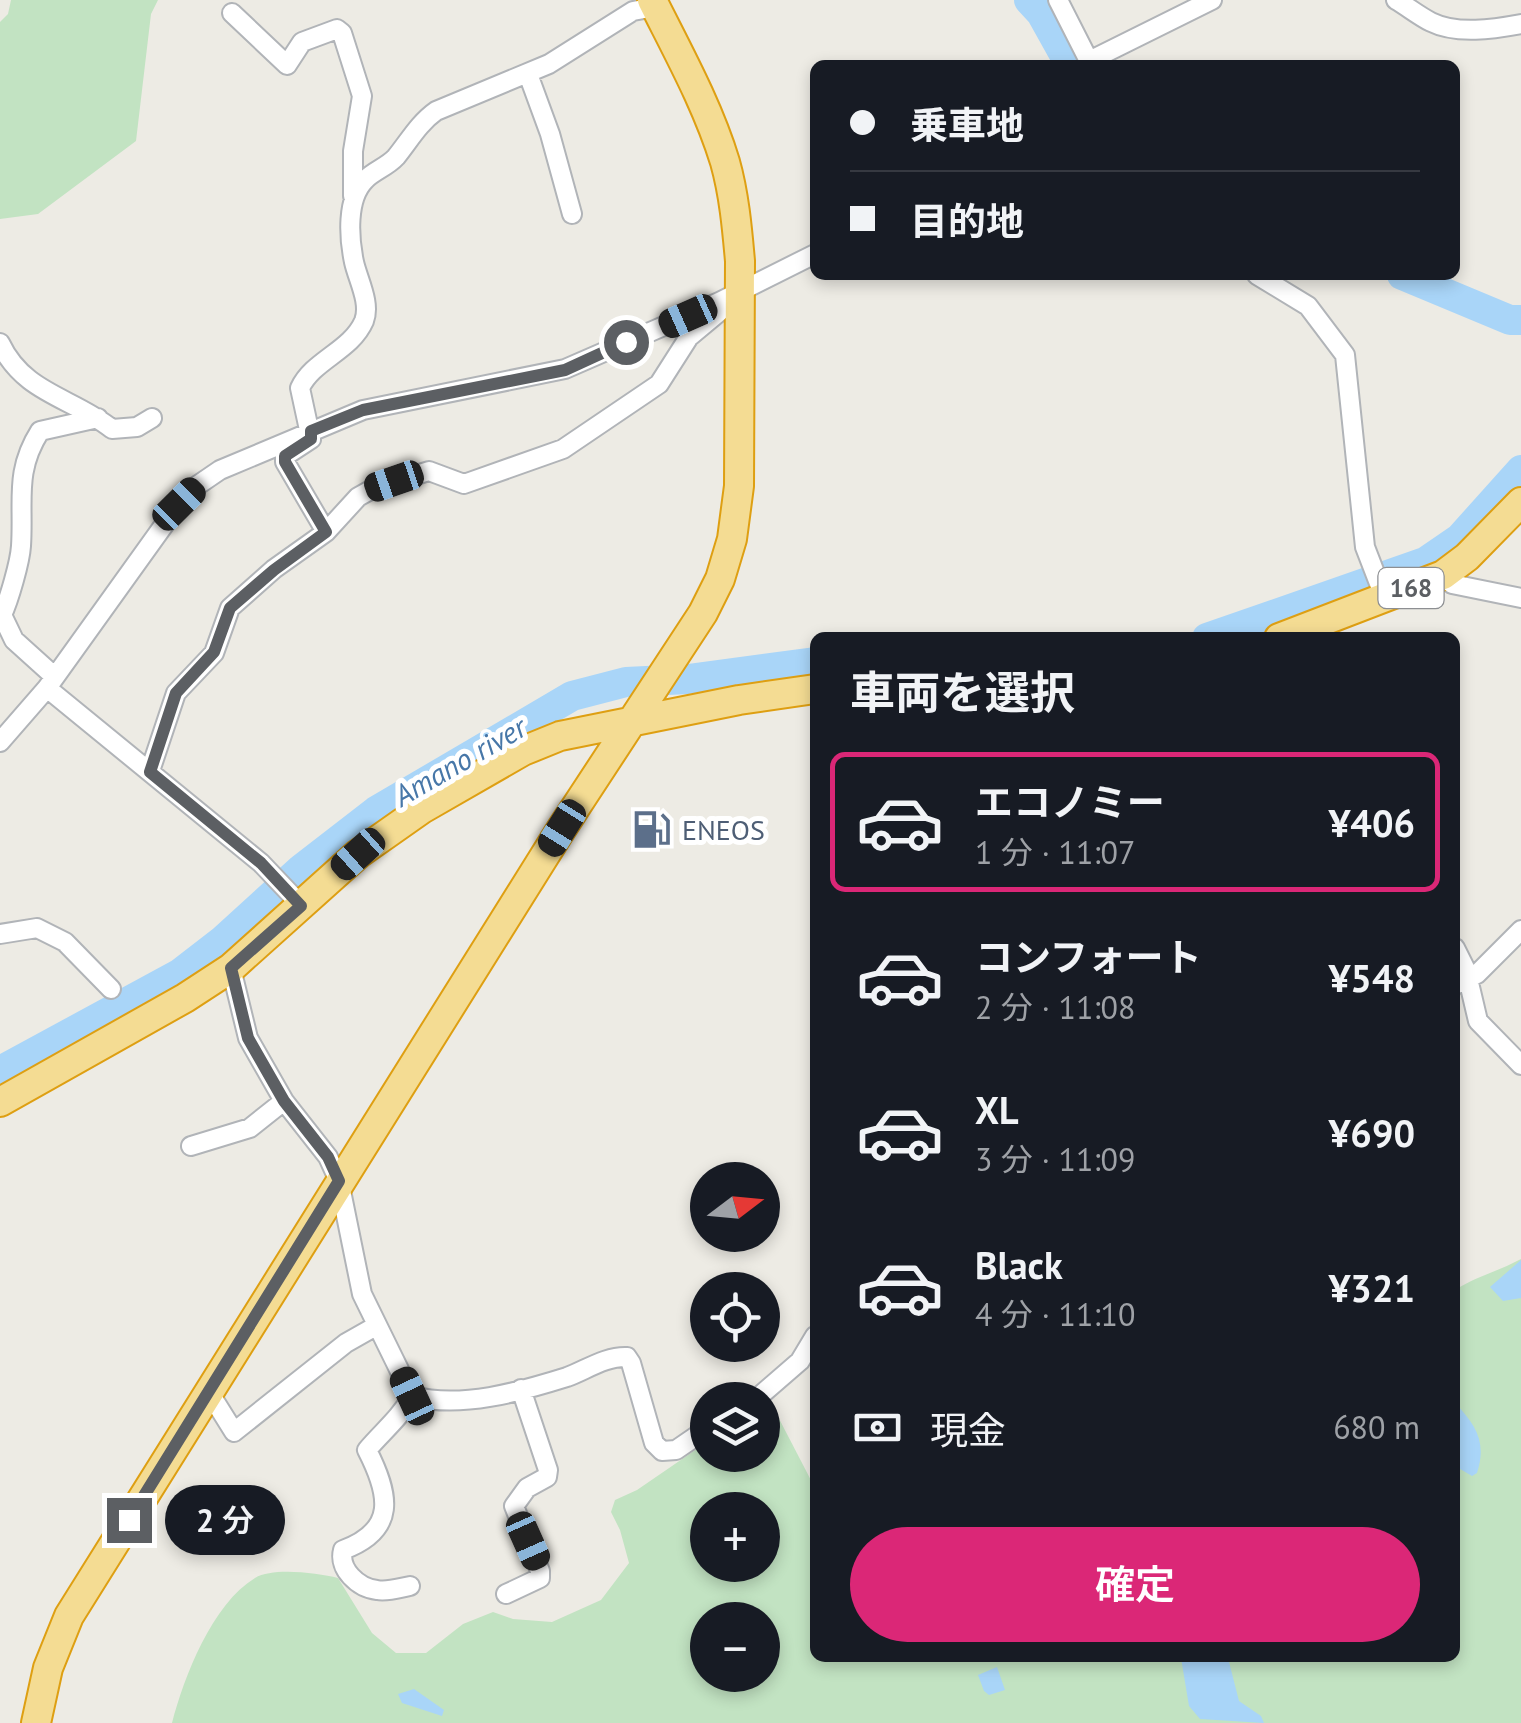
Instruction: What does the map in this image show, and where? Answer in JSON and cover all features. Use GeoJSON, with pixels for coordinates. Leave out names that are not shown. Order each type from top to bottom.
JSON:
{"type":"FeatureCollection","features":[{"type":"Feature","properties":{"kind":"highway"},"geometry":{"type":"LineString","coordinates":[[36,1723],[48,1668],[69,1616],[720,579],[732,539],[739,486],[730,297],[738,228],[726,165],[710,121],[641,4]]}},
{"type":"Feature","properties":{"kind":"highway","name":"168"},"geometry":{"type":"LineString","coordinates":[[1295,632],[1443,575],[1467,558],[1521,502]]}},
{"type":"Feature","properties":{"kind":"highway"},"geometry":{"type":"LineString","coordinates":[[0,1102],[186,998],[231,968],[295,898],[422,810],[523,751],[560,736],[810,690]]}},
{"type":"Feature","properties":{"kind":"street"},"geometry":{"type":"LineString","coordinates":[[1058,0],[1088,60]]}},
{"type":"Feature","properties":{"kind":"street"},"geometry":{"type":"LineString","coordinates":[[1095,60],[1212,0]]}},
{"type":"Feature","properties":{"kind":"street"},"geometry":{"type":"LineString","coordinates":[[1396,0],[1433,24],[1500,29],[1521,24]]}},
{"type":"Feature","properties":{"kind":"street"},"geometry":{"type":"LineString","coordinates":[[353,200],[365,180],[393,160],[436,110],[528,74],[592,40],[641,4]]}},
{"type":"Feature","properties":{"kind":"street"},"geometry":{"type":"LineString","coordinates":[[232,13],[287,65],[302,42],[337,28],[342,32],[362,96],[353,151],[353,257],[366,317],[338,354],[304,380],[300,388],[311,439],[285,456],[326,532]]}},
{"type":"Feature","properties":{"kind":"street"},"geometry":{"type":"LineString","coordinates":[[528,74],[572,214]]}},
{"type":"Feature","properties":{"kind":"street"},"geometry":{"type":"LineString","coordinates":[[0,742],[51,682],[179,504],[220,470],[363,410],[565,370],[730,297],[810,257]]}},
{"type":"Feature","properties":{"kind":"street"},"geometry":{"type":"LineString","coordinates":[[1265,280],[1308,306],[1345,355],[1365,547],[1385,598]]}},
{"type":"Feature","properties":{"kind":"street"},"geometry":{"type":"LineString","coordinates":[[150,772],[176,693],[214,652],[230,608],[326,532],[345,508],[374,488],[429,471],[464,484],[564,448],[659,384],[689,338],[730,297]]}},
{"type":"Feature","properties":{"kind":"street"},"geometry":{"type":"LineString","coordinates":[[0,343],[19,374],[112,429],[137,427],[152,418]]}},
{"type":"Feature","properties":{"kind":"street"},"geometry":{"type":"LineString","coordinates":[[98,418],[40,431],[30,446],[21,476],[21,550],[2,615],[14,640],[51,682],[150,772],[261,863],[295,898]]}},
{"type":"Feature","properties":{"kind":"street"},"geometry":{"type":"LineString","coordinates":[[1443,575],[1452,584],[1521,598]]}},
{"type":"Feature","properties":{"kind":"street"},"geometry":{"type":"LineString","coordinates":[[0,712],[20,721]]}},
{"type":"Feature","properties":{"kind":"street"},"geometry":{"type":"LineString","coordinates":[[0,934],[37,928],[66,942],[110,989]]}},
{"type":"Feature","properties":{"kind":"street"},"geometry":{"type":"LineString","coordinates":[[1521,930],[1461,982],[1478,1021],[1521,1066]]}},
{"type":"Feature","properties":{"kind":"street"},"geometry":{"type":"LineString","coordinates":[[231,968],[248,1038],[284,1101],[328,1157],[339,1181],[354,1270],[376,1326],[412,1396],[435,1402],[459,1402],[521,1389],[626,1356],[654,1443],[662,1451],[676,1450],[690,1440]]}},
{"type":"Feature","properties":{"kind":"street"},"geometry":{"type":"LineString","coordinates":[[191,1146],[250,1128],[284,1101]]}},
{"type":"Feature","properties":{"kind":"street"},"geometry":{"type":"LineString","coordinates":[[208,1392],[234,1432],[346,1344],[376,1326]]}},
{"type":"Feature","properties":{"kind":"street"},"geometry":{"type":"LineString","coordinates":[[776,1382],[800,1361],[810,1344]]}},
{"type":"Feature","properties":{"kind":"street"},"geometry":{"type":"LineString","coordinates":[[506,1594],[540,1578],[514,1506],[527,1488],[548,1477],[521,1389]]}},
{"type":"Feature","properties":{"kind":"street"},"geometry":{"type":"LineString","coordinates":[[410,1586],[382,1592],[366,1588],[345,1570],[340,1559],[343,1550],[370,1538],[379,1527],[385,1513],[383,1490],[367,1450],[386,1426],[400,1417],[412,1396]]}},
{"type":"Feature","properties":{"kind":"green space"},"geometry":{"type":"Polygon","coordinates":[[[11,0],[158,0],[151,14],[136,141],[38,214],[0,219],[0,22],[8,14],[11,0]]]}},
{"type":"Feature","properties":{"kind":"green space"},"geometry":{"type":"Polygon","coordinates":[[[1521,1259],[1521,1723],[172,1723],[192,1664],[213,1623],[255,1578],[295,1572],[338,1578],[372,1633],[396,1653],[426,1653],[463,1624],[493,1612],[513,1619],[552,1622],[601,1600],[629,1563],[611,1512],[615,1500],[637,1490],[690,1454],[690,1472],[780,1472],[780,1421],[810,1478],[810,1662],[1460,1662],[1460,1287],[1521,1259]]]}},
{"type":"Feature","properties":{"kind":"water"},"geometry":{"type":"Polygon","coordinates":[[[1521,1260],[1521,1298],[1503,1301],[1490,1287],[1521,1260]]]}},
{"type":"Feature","properties":{"kind":"water"},"geometry":{"type":"Polygon","coordinates":[[[1460,1409],[1480,1443],[1480,1462],[1472,1476],[1460,1469],[1460,1409]]]}},
{"type":"Feature","properties":{"kind":"water"},"geometry":{"type":"Polygon","coordinates":[[[1182,1662],[1229,1662],[1239,1701],[1261,1716],[1264,1723],[1200,1719],[1189,1706],[1182,1662]]]}},
{"type":"Feature","properties":{"kind":"water"},"geometry":{"type":"Polygon","coordinates":[[[997,1667],[1005,1690],[989,1695],[978,1675],[997,1667]]]}},
{"type":"Feature","properties":{"kind":"water"},"geometry":{"type":"Polygon","coordinates":[[[414,1689],[444,1710],[442,1716],[402,1703],[398,1694],[414,1689]]]}},
{"type":"Feature","properties":{"kind":"waterway"},"geometry":{"type":"LineString","coordinates":[[1029,0],[1041,13],[1067,60]]}},
{"type":"Feature","properties":{"kind":"waterway"},"geometry":{"type":"LineString","coordinates":[[1414,280],[1510,320],[1521,320]]}},
{"type":"Feature","properties":{"kind":"waterway","name":"Amano river"},"geometry":{"type":"LineString","coordinates":[[1224,632],[1425,562],[1460,538],[1521,470]]}},
{"type":"Feature","properties":{"kind":"waterway","name":"Amano river"},"geometry":{"type":"LineString","coordinates":[[0,1071],[179,974],[301,869],[376,811],[572,696],[626,682],[688,679],[810,663]]}},
{"type":"Feature","properties":{"kind":"place","name":"ENEOS"},"geometry":{"type":"Point","coordinates":[652,830]}},
{"type":"Feature","properties":{"kind":"route"},"geometry":{"type":"LineString","coordinates":[[129,1520],[339,1181],[328,1157],[284,1101],[248,1038],[231,968],[301,906],[261,863],[150,772],[176,693],[214,652],[230,608],[326,532],[285,462],[285,456],[311,439],[311,431],[363,410],[565,370],[626,342]]}}]}
